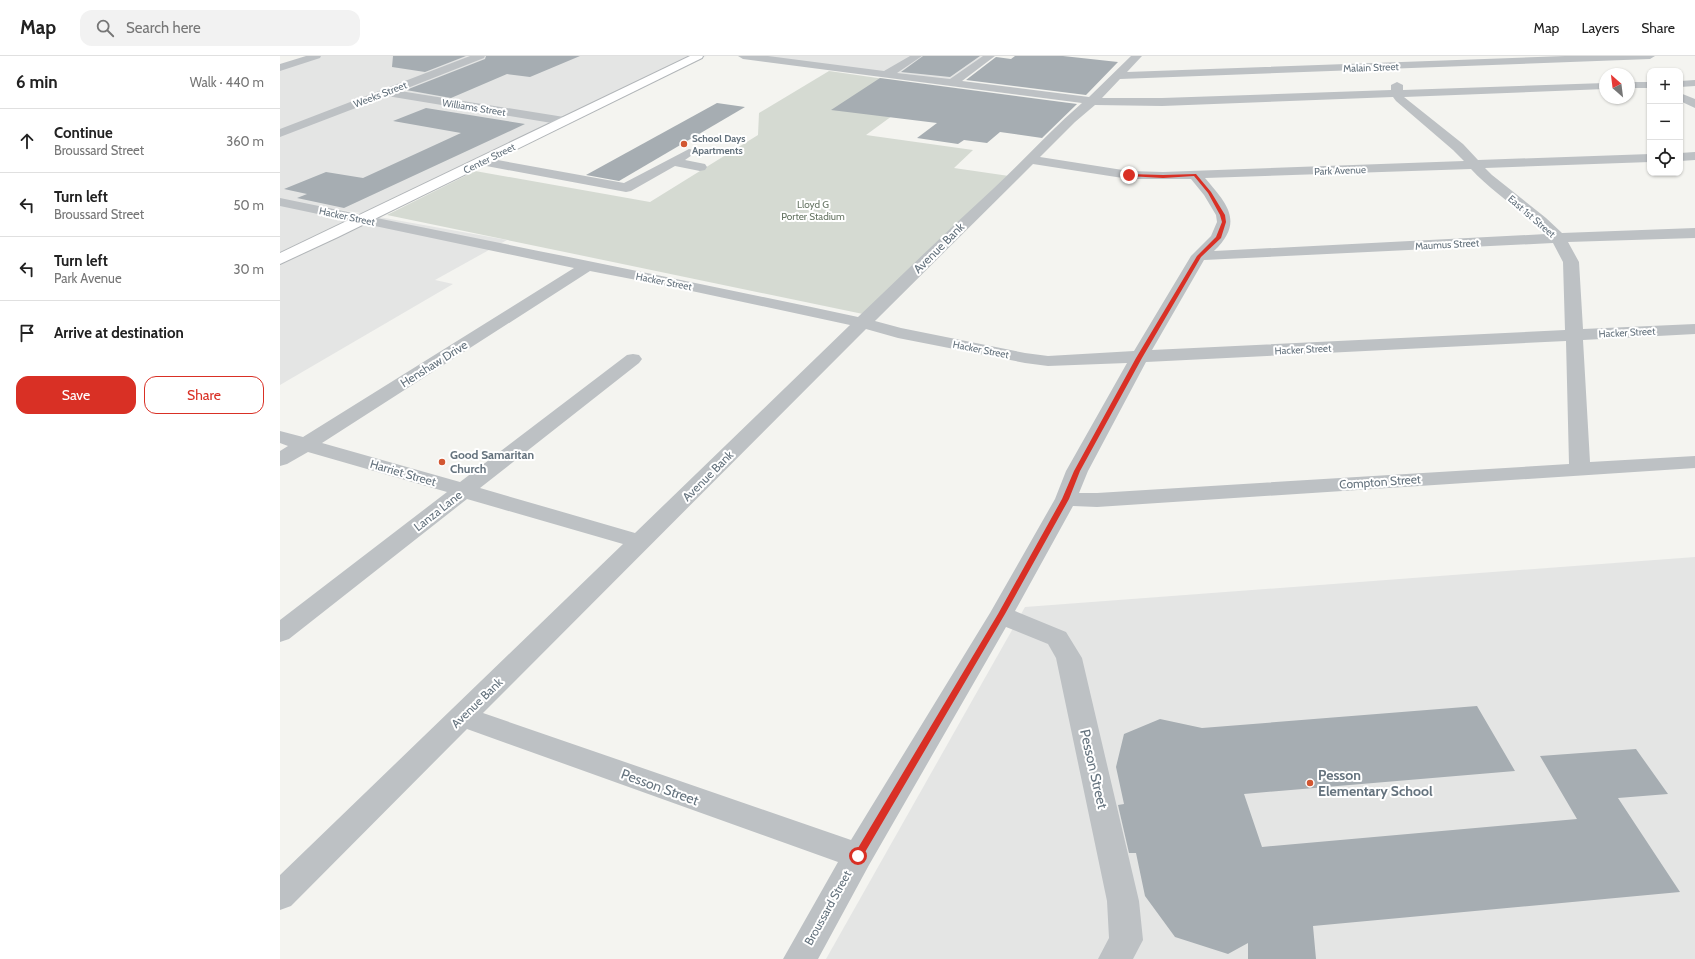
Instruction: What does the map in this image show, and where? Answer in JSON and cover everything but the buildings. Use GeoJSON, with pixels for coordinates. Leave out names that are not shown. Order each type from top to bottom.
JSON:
{"type":"FeatureCollection","features":[{"type":"Feature","properties":{"kind":"main road","name":"Center Street"},"geometry":{"type":"LineString","coordinates":[[280,259],[364,220],[481,161],[698,56]]}},
{"type":"Feature","properties":{"kind":"street"},"geometry":{"type":"LineString","coordinates":[[280,68],[316,56]]}},
{"type":"Feature","properties":{"kind":"street","name":"Weeks Street"},"geometry":{"type":"LineString","coordinates":[[280,132],[480,56]]}},
{"type":"Feature","properties":{"kind":"street"},"geometry":{"type":"LineString","coordinates":[[743,56],[1092,101],[1162,102],[1599,86]]}},
{"type":"Feature","properties":{"kind":"street"},"geometry":{"type":"LineString","coordinates":[[887,74],[917,56]]}},
{"type":"Feature","properties":{"kind":"street"},"geometry":{"type":"LineString","coordinates":[[952,83],[990,56]]}},
{"type":"Feature","properties":{"kind":"street","name":"Avenue Bank"},"geometry":{"type":"LineString","coordinates":[[280,896],[1031,160],[1071,119],[1092,101],[1137,56]]}},
{"type":"Feature","properties":{"kind":"street","name":"Malain Street"},"geometry":{"type":"LineString","coordinates":[[1117,76],[1397,61],[1650,56]]}},
{"type":"Feature","properties":{"kind":"street"},"geometry":{"type":"LineString","coordinates":[[1397,61],[1397,94]]}},
{"type":"Feature","properties":{"kind":"street"},"geometry":{"type":"LineString","coordinates":[[1683,84],[1695,83]]}},
{"type":"Feature","properties":{"kind":"street"},"geometry":{"type":"LineString","coordinates":[[1635,85],[1647,85]]}},
{"type":"Feature","properties":{"kind":"street","name":"Williams Street"},"geometry":{"type":"LineString","coordinates":[[385,92],[564,121]]}},
{"type":"Feature","properties":{"kind":"street","name":"East 1st Street"},"geometry":{"type":"LineString","coordinates":[[1397,94],[1400,99],[1458,147],[1487,178],[1541,221],[1558,238],[1571,262],[1580,470]]}},
{"type":"Feature","properties":{"kind":"street"},"geometry":{"type":"LineString","coordinates":[[1683,98],[1695,104]]}},
{"type":"Feature","properties":{"kind":"street"},"geometry":{"type":"LineString","coordinates":[[481,161],[626,188],[689,153]]}},
{"type":"Feature","properties":{"kind":"street"},"geometry":{"type":"LineString","coordinates":[[1683,156],[1695,156]]}},
{"type":"Feature","properties":{"kind":"street","name":"Park Avenue"},"geometry":{"type":"LineString","coordinates":[[1031,160],[1141,176],[1647,158]]}},
{"type":"Feature","properties":{"kind":"street"},"geometry":{"type":"LineString","coordinates":[[673,162],[700,167]]}},
{"type":"Feature","properties":{"kind":"street","name":"Broussard Street"},"geometry":{"type":"LineString","coordinates":[[800,959],[858,856],[1002,614],[1066,499],[1077,471],[1139,358],[1199,256],[1218,238],[1224,222],[1223,215],[1210,193],[1195,175]]}},
{"type":"Feature","properties":{"kind":"street","name":"Hacker Street"},"geometry":{"type":"LineString","coordinates":[[280,202],[864,323],[898,333],[1025,358],[1048,361],[1139,358],[1695,329]]}},
{"type":"Feature","properties":{"kind":"street","name":"Maumus Street"},"geometry":{"type":"LineString","coordinates":[[1199,256],[1558,238],[1695,233]]}},
{"type":"Feature","properties":{"kind":"street","name":"Henshaw Drive"},"geometry":{"type":"LineString","coordinates":[[280,460],[587,266]]}},
{"type":"Feature","properties":{"kind":"street","name":"Lanza Lane"},"geometry":{"type":"LineString","coordinates":[[280,633],[633,359]]}},
{"type":"Feature","properties":{"kind":"street","name":"Harriet Street"},"geometry":{"type":"LineString","coordinates":[[280,437],[303,445],[641,542]]}},
{"type":"Feature","properties":{"kind":"street","name":"Compton Street"},"geometry":{"type":"LineString","coordinates":[[1066,499],[1097,500],[1695,462]]}},
{"type":"Feature","properties":{"kind":"street","name":"Pesson Street"},"geometry":{"type":"LineString","coordinates":[[1002,614],[1057,638],[1069,658],[1123,901],[1126,940],[1115,959]]}},
{"type":"Feature","properties":{"kind":"street","name":"Pesson Street"},"geometry":{"type":"LineString","coordinates":[[463,717],[858,856]]}},
{"type":"Feature","properties":{"kind":"shaded area"},"geometry":{"type":"Polygon","coordinates":[[[316,56],[706,56],[373,215],[329,208],[507,240],[435,280],[453,284],[280,385],[280,68],[316,56]]]}},
{"type":"Feature","properties":{"kind":"shaded area"},"geometry":{"type":"Polygon","coordinates":[[[743,56],[990,56],[952,83],[743,56]]]}},
{"type":"Feature","properties":{"kind":"shaded area","name":"Pesson Elementary School"},"geometry":{"type":"Polygon","coordinates":[[[1695,557],[1695,959],[826,959],[1025,607],[1695,557]]]}},
{"type":"Feature","properties":{"kind":"green space","name":"Lloyd G Porter Stadium"},"geometry":{"type":"Polygon","coordinates":[[[829,71],[933,86],[866,135],[973,150],[954,168],[1009,176],[863,314],[387,215],[475,171],[650,202],[758,135],[759,113],[829,71]]]}},
{"type":"Feature","properties":{"kind":"place","name":"School Days Apartments"},"geometry":{"type":"Point","coordinates":[684,144]}},
{"type":"Feature","properties":{"kind":"place","name":"Good Samaritan Church"},"geometry":{"type":"Point","coordinates":[442,462]}},
{"type":"Feature","properties":{"kind":"place","name":"Pesson Elementary School"},"geometry":{"type":"Point","coordinates":[1310,783]}},
{"type":"Feature","properties":{"kind":"route"},"geometry":{"type":"LineString","coordinates":[[858,856],[1002,614],[1066,499],[1077,471],[1139,358],[1199,256],[1218,238],[1224,222],[1223,215],[1210,193],[1195,175],[1129,175]]}}]}
